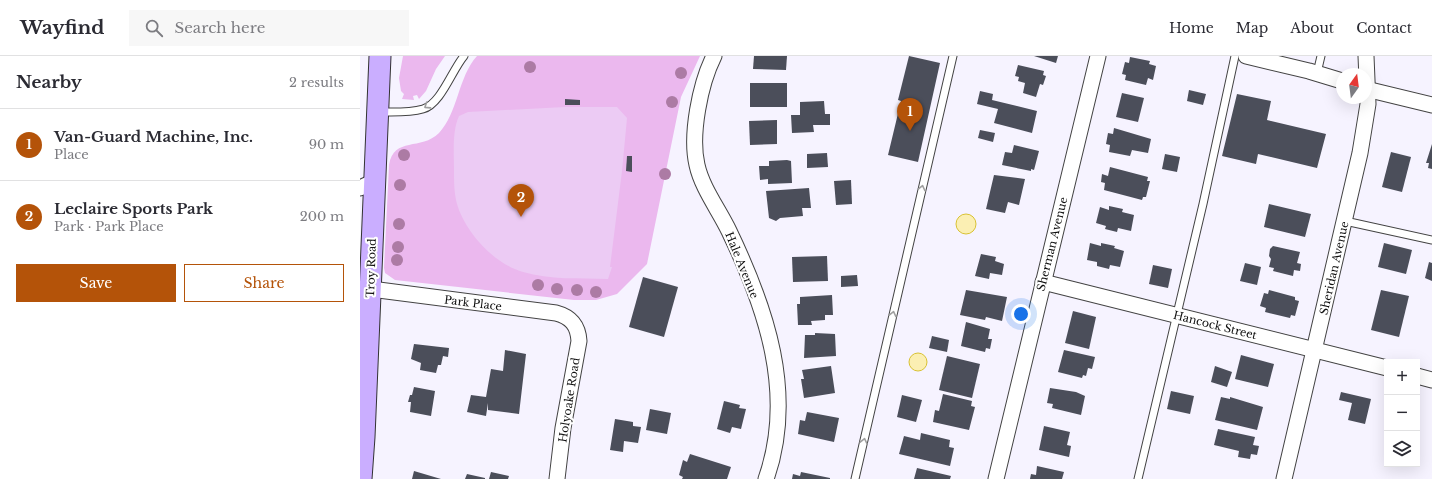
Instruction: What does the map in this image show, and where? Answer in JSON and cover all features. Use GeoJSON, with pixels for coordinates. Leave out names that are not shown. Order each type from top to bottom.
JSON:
{"type":"FeatureCollection","features":[{"type":"Feature","properties":{"kind":"main road","name":"Troy Road"},"geometry":{"type":"LineString","coordinates":[[361,479],[370,289],[367,185],[378,112],[380,56]]}},
{"type":"Feature","properties":{"kind":"street","name":"Hale Avenue"},"geometry":{"type":"LineString","coordinates":[[714,56],[709,66],[695,125],[694,149],[697,167],[703,181],[729,230],[750,279],[767,328],[777,369],[780,404],[777,436],[766,479]]}},
{"type":"Feature","properties":{"kind":"street","name":"Sherman Avenue"},"geometry":{"type":"LineString","coordinates":[[996,479],[1098,56]]}},
{"type":"Feature","properties":{"kind":"street"},"geometry":{"type":"LineString","coordinates":[[1246,56],[1274,59],[1336,79]]}},
{"type":"Feature","properties":{"kind":"street","name":"Sheridan Avenue"},"geometry":{"type":"LineString","coordinates":[[1366,56],[1366,68]]}},
{"type":"Feature","properties":{"kind":"street"},"geometry":{"type":"LineString","coordinates":[[1372,90],[1432,105]]}},
{"type":"Feature","properties":{"kind":"street","name":"Sheridan Avenue"},"geometry":{"type":"LineString","coordinates":[[1284,479],[1345,221],[1368,114],[1368,104]]}},
{"type":"Feature","properties":{"kind":"street","name":"Hancock Street"},"geometry":{"type":"LineString","coordinates":[[1043,282],[1384,367]]}},
{"type":"Feature","properties":{"kind":"street","name":"Park Place"},"geometry":{"type":"LineString","coordinates":[[370,289],[556,313],[566,316],[573,321]]}},
{"type":"Feature","properties":{"kind":"street","name":"Holyoake Road"},"geometry":{"type":"LineString","coordinates":[[557,479],[563,428],[579,341],[578,330],[573,321]]}},
{"type":"Feature","properties":{"kind":"street"},"geometry":{"type":"LineString","coordinates":[[1420,377],[1432,380]]}},
{"type":"Feature","properties":{"kind":"lane"},"geometry":{"type":"LineString","coordinates":[[378,112],[425,109],[432,104],[442,91],[464,56]]}},
{"type":"Feature","properties":{"kind":"lane"},"geometry":{"type":"LineString","coordinates":[[855,479],[953,56]]}},
{"type":"Feature","properties":{"kind":"lane"},"geometry":{"type":"LineString","coordinates":[[1138,479],[1203,204],[1235,56]]}},
{"type":"Feature","properties":{"kind":"lane"},"geometry":{"type":"LineString","coordinates":[[1317,73],[1321,56]]}},
{"type":"Feature","properties":{"kind":"lane"},"geometry":{"type":"LineString","coordinates":[[1345,221],[1432,240]]}},
{"type":"Feature","properties":{"kind":"shaded area"},"geometry":{"type":"Polygon","coordinates":[[[403,56],[445,56],[436,69],[426,91],[419,99],[417,95],[413,96],[414,100],[402,99],[404,94],[401,91],[399,78],[403,56]]]}},
{"type":"Feature","properties":{"kind":"shaded area"},"geometry":{"type":"Polygon","coordinates":[[[477,56],[700,56],[681,97],[647,264],[617,294],[596,300],[574,300],[395,280],[385,273],[389,165],[392,156],[396,150],[402,147],[424,142],[439,133],[450,115],[466,74],[477,56]]]}},
{"type":"Feature","properties":{"kind":"shaded area"},"geometry":{"type":"Polygon","coordinates":[[[565,107],[617,107],[627,118],[610,267],[612,267],[608,279],[565,278],[533,275],[512,268],[491,254],[474,236],[461,215],[455,196],[454,142],[455,128],[459,116],[468,112],[565,107]]]}},
{"type":"Feature","properties":{"kind":"shaded area"},"geometry":{"type":"Polygon","coordinates":[[[966,214],[973,217],[976,224],[973,231],[966,234],[959,231],[956,224],[959,217],[966,214]]]}},
{"type":"Feature","properties":{"kind":"shaded area"},"geometry":{"type":"Polygon","coordinates":[[[918,353],[922,354],[926,358],[926,366],[922,370],[918,371],[914,370],[910,366],[909,362],[910,358],[914,354],[918,353]]]}},
{"type":"Feature","properties":{"kind":"building"},"geometry":{"type":"Polygon","coordinates":[[[754,56],[787,56],[786,70],[753,69],[754,56]]]}},
{"type":"Feature","properties":{"kind":"building"},"geometry":{"type":"Polygon","coordinates":[[[909,56],[940,63],[918,162],[888,155],[901,101],[898,100],[909,56]]]}},
{"type":"Feature","properties":{"kind":"building"},"geometry":{"type":"Polygon","coordinates":[[[1034,56],[1058,56],[1056,63],[1034,56]]]}},
{"type":"Feature","properties":{"kind":"building"},"geometry":{"type":"Polygon","coordinates":[[[1130,57],[1150,61],[1149,64],[1156,66],[1153,80],[1148,78],[1146,85],[1125,80],[1126,75],[1122,74],[1125,62],[1129,63],[1130,57]]]}},
{"type":"Feature","properties":{"kind":"building"},"geometry":{"type":"Polygon","coordinates":[[[1018,65],[1044,71],[1043,75],[1046,76],[1043,85],[1040,84],[1036,97],[1023,93],[1025,83],[1018,81],[1019,77],[1015,76],[1018,65]]]}},
{"type":"Feature","properties":{"kind":"building"},"geometry":{"type":"Polygon","coordinates":[[[750,83],[787,83],[787,107],[750,107],[750,83]]]}},
{"type":"Feature","properties":{"kind":"building"},"geometry":{"type":"Polygon","coordinates":[[[1189,90],[1206,94],[1203,105],[1187,101],[1189,90]]]}},
{"type":"Feature","properties":{"kind":"building"},"geometry":{"type":"Polygon","coordinates":[[[980,91],[993,94],[992,100],[1037,111],[1032,133],[994,123],[998,109],[977,104],[980,91]]]}},
{"type":"Feature","properties":{"kind":"building"},"geometry":{"type":"Polygon","coordinates":[[[1122,93],[1144,98],[1138,122],[1116,117],[1122,93]]]}},
{"type":"Feature","properties":{"kind":"building"},"geometry":{"type":"Polygon","coordinates":[[[1237,94],[1271,101],[1267,120],[1326,134],[1317,168],[1258,154],[1256,164],[1222,156],[1237,94]]]}},
{"type":"Feature","properties":{"kind":"building"},"geometry":{"type":"Polygon","coordinates":[[[565,99],[580,100],[580,105],[565,105],[565,99]]]}},
{"type":"Feature","properties":{"kind":"building"},"geometry":{"type":"Polygon","coordinates":[[[824,101],[825,114],[830,114],[830,125],[813,125],[814,132],[792,133],[791,115],[800,115],[800,102],[824,101]]]}},
{"type":"Feature","properties":{"kind":"building"},"geometry":{"type":"Polygon","coordinates":[[[777,120],[777,144],[750,145],[749,121],[777,120]]]}},
{"type":"Feature","properties":{"kind":"building"},"geometry":{"type":"Polygon","coordinates":[[[1114,128],[1151,139],[1148,153],[1132,150],[1130,156],[1109,152],[1110,145],[1106,144],[1108,133],[1113,134],[1114,128]]]}},
{"type":"Feature","properties":{"kind":"building"},"geometry":{"type":"Polygon","coordinates":[[[980,130],[995,133],[993,142],[978,138],[980,130]]]}},
{"type":"Feature","properties":{"kind":"building"},"geometry":{"type":"Polygon","coordinates":[[[1432,144],[1432,169],[1428,168],[1429,163],[1426,163],[1432,144]]]}},
{"type":"Feature","properties":{"kind":"building"},"geometry":{"type":"Polygon","coordinates":[[[1014,145],[1039,151],[1034,170],[1031,169],[1031,171],[1002,165],[1005,152],[1012,153],[1014,145]]]}},
{"type":"Feature","properties":{"kind":"building"},"geometry":{"type":"Polygon","coordinates":[[[1391,152],[1411,157],[1402,192],[1382,187],[1391,152]]]}},
{"type":"Feature","properties":{"kind":"building"},"geometry":{"type":"Polygon","coordinates":[[[827,153],[828,167],[807,168],[807,154],[827,153]]]}},
{"type":"Feature","properties":{"kind":"building"},"geometry":{"type":"Polygon","coordinates":[[[1165,154],[1180,157],[1177,172],[1162,169],[1165,154]]]}},
{"type":"Feature","properties":{"kind":"building"},"geometry":{"type":"Polygon","coordinates":[[[627,156],[632,156],[632,172],[626,171],[627,156]]]}},
{"type":"Feature","properties":{"kind":"building"},"geometry":{"type":"Polygon","coordinates":[[[769,161],[791,161],[792,183],[768,184],[768,179],[760,180],[759,166],[769,166],[769,161]]]}},
{"type":"Feature","properties":{"kind":"building"},"geometry":{"type":"Polygon","coordinates":[[[1110,167],[1148,177],[1147,181],[1150,181],[1146,197],[1143,197],[1142,200],[1104,190],[1105,183],[1101,182],[1102,174],[1108,176],[1110,167]]]}},
{"type":"Feature","properties":{"kind":"building"},"geometry":{"type":"Polygon","coordinates":[[[994,175],[1025,179],[1019,205],[1008,202],[1005,213],[986,209],[994,175]]]}},
{"type":"Feature","properties":{"kind":"building"},"geometry":{"type":"Polygon","coordinates":[[[851,180],[852,204],[836,205],[834,181],[851,180]]]}},
{"type":"Feature","properties":{"kind":"building"},"geometry":{"type":"Polygon","coordinates":[[[809,188],[811,208],[802,208],[803,216],[780,218],[776,221],[769,218],[766,191],[809,188]]]}},
{"type":"Feature","properties":{"kind":"building"},"geometry":{"type":"Polygon","coordinates":[[[1269,204],[1311,214],[1305,237],[1264,227],[1269,204]]]}},
{"type":"Feature","properties":{"kind":"building"},"geometry":{"type":"Polygon","coordinates":[[[1109,206],[1123,209],[1122,212],[1134,215],[1131,231],[1118,228],[1117,232],[1105,229],[1106,226],[1096,223],[1100,207],[1109,210],[1109,206]]]}},
{"type":"Feature","properties":{"kind":"building"},"geometry":{"type":"Polygon","coordinates":[[[1090,243],[1101,246],[1101,243],[1115,246],[1114,248],[1124,251],[1120,267],[1110,265],[1109,269],[1097,266],[1097,262],[1087,260],[1090,243]]]}},
{"type":"Feature","properties":{"kind":"building"},"geometry":{"type":"Polygon","coordinates":[[[1384,243],[1412,250],[1406,274],[1378,267],[1384,243]]]}},
{"type":"Feature","properties":{"kind":"building"},"geometry":{"type":"Polygon","coordinates":[[[1273,246],[1300,252],[1297,263],[1301,264],[1300,271],[1294,270],[1293,276],[1273,271],[1274,268],[1269,267],[1271,259],[1269,256],[1270,249],[1273,246]]]}},
{"type":"Feature","properties":{"kind":"building"},"geometry":{"type":"Polygon","coordinates":[[[981,254],[996,257],[995,261],[1004,264],[1002,275],[990,273],[989,279],[975,276],[981,254]]]}},
{"type":"Feature","properties":{"kind":"building"},"geometry":{"type":"Polygon","coordinates":[[[827,256],[828,281],[793,282],[792,257],[827,256]]]}},
{"type":"Feature","properties":{"kind":"building"},"geometry":{"type":"Polygon","coordinates":[[[1429,262],[1432,263],[1432,281],[1425,278],[1429,262]]]}},
{"type":"Feature","properties":{"kind":"building"},"geometry":{"type":"Polygon","coordinates":[[[1245,263],[1261,267],[1257,285],[1240,281],[1245,263]]]}},
{"type":"Feature","properties":{"kind":"building"},"geometry":{"type":"Polygon","coordinates":[[[1153,265],[1172,269],[1168,288],[1149,284],[1153,265]]]}},
{"type":"Feature","properties":{"kind":"building"},"geometry":{"type":"Polygon","coordinates":[[[857,275],[858,286],[841,287],[841,276],[857,275]]]}},
{"type":"Feature","properties":{"kind":"building"},"geometry":{"type":"Polygon","coordinates":[[[643,277],[678,287],[664,337],[629,327],[643,277]]]}},
{"type":"Feature","properties":{"kind":"building"},"geometry":{"type":"Polygon","coordinates":[[[966,290],[1007,297],[1002,321],[986,317],[985,320],[960,315],[966,290]]]}},
{"type":"Feature","properties":{"kind":"building"},"geometry":{"type":"Polygon","coordinates":[[[1269,290],[1295,297],[1295,300],[1299,301],[1295,316],[1291,315],[1290,318],[1265,312],[1266,308],[1260,306],[1264,293],[1268,294],[1269,290]]]}},
{"type":"Feature","properties":{"kind":"building"},"geometry":{"type":"Polygon","coordinates":[[[1381,290],[1409,296],[1399,337],[1371,330],[1381,290]]]}},
{"type":"Feature","properties":{"kind":"building"},"geometry":{"type":"Polygon","coordinates":[[[832,295],[833,315],[825,315],[825,320],[811,321],[812,325],[798,325],[797,304],[800,304],[800,297],[832,295]]]}},
{"type":"Feature","properties":{"kind":"building"},"geometry":{"type":"Polygon","coordinates":[[[1073,311],[1096,317],[1089,349],[1065,343],[1073,311]]]}},
{"type":"Feature","properties":{"kind":"building"},"geometry":{"type":"Polygon","coordinates":[[[966,322],[990,329],[988,339],[992,339],[990,349],[986,348],[985,352],[961,346],[966,322]]]}},
{"type":"Feature","properties":{"kind":"building"},"geometry":{"type":"Polygon","coordinates":[[[815,333],[835,334],[836,356],[804,358],[805,335],[815,335],[815,333]]]}},
{"type":"Feature","properties":{"kind":"building"},"geometry":{"type":"Polygon","coordinates":[[[932,336],[949,340],[947,352],[929,348],[932,336]]]}},
{"type":"Feature","properties":{"kind":"building"},"geometry":{"type":"Polygon","coordinates":[[[414,344],[449,348],[448,357],[443,356],[441,365],[438,365],[436,373],[420,370],[421,363],[411,359],[414,344]]]}},
{"type":"Feature","properties":{"kind":"building"},"geometry":{"type":"Polygon","coordinates":[[[505,350],[526,354],[519,414],[488,410],[488,403],[486,416],[467,412],[471,395],[486,397],[491,369],[503,371],[505,350]]]}},
{"type":"Feature","properties":{"kind":"building"},"geometry":{"type":"Polygon","coordinates":[[[1064,350],[1095,357],[1092,369],[1088,368],[1086,376],[1083,375],[1082,378],[1058,372],[1064,350]]]}},
{"type":"Feature","properties":{"kind":"building"},"geometry":{"type":"Polygon","coordinates":[[[1241,355],[1274,364],[1268,387],[1235,379],[1241,355]]]}},
{"type":"Feature","properties":{"kind":"building"},"geometry":{"type":"Polygon","coordinates":[[[947,356],[980,364],[972,398],[939,390],[947,356]]]}},
{"type":"Feature","properties":{"kind":"building"},"geometry":{"type":"Polygon","coordinates":[[[831,366],[835,393],[804,398],[801,379],[804,379],[802,370],[831,366]]]}},
{"type":"Feature","properties":{"kind":"building"},"geometry":{"type":"Polygon","coordinates":[[[1215,366],[1232,372],[1227,387],[1211,382],[1215,366]]]}},
{"type":"Feature","properties":{"kind":"building"},"geometry":{"type":"Polygon","coordinates":[[[414,387],[435,391],[431,416],[410,412],[411,402],[408,402],[414,387]]]}},
{"type":"Feature","properties":{"kind":"building"},"geometry":{"type":"Polygon","coordinates":[[[1050,388],[1076,392],[1085,396],[1081,415],[1052,408],[1053,404],[1047,403],[1050,388]]]}},
{"type":"Feature","properties":{"kind":"building"},"geometry":{"type":"Polygon","coordinates":[[[1171,391],[1194,396],[1190,414],[1167,409],[1171,391]]]}},
{"type":"Feature","properties":{"kind":"building"},"geometry":{"type":"Polygon","coordinates":[[[1341,392],[1371,399],[1365,424],[1348,420],[1352,403],[1339,400],[1341,392]]]}},
{"type":"Feature","properties":{"kind":"building"},"geometry":{"type":"Polygon","coordinates":[[[943,394],[972,401],[971,406],[975,407],[969,430],[933,422],[935,410],[939,411],[943,394]]]}},
{"type":"Feature","properties":{"kind":"building"},"geometry":{"type":"Polygon","coordinates":[[[902,395],[922,400],[916,422],[897,417],[902,395]]]}},
{"type":"Feature","properties":{"kind":"building"},"geometry":{"type":"Polygon","coordinates":[[[1221,397],[1230,399],[1230,397],[1263,407],[1257,430],[1215,420],[1221,397]]]}},
{"type":"Feature","properties":{"kind":"building"},"geometry":{"type":"Polygon","coordinates":[[[724,401],[740,405],[739,408],[746,409],[741,429],[732,427],[730,433],[717,429],[724,401]]]}},
{"type":"Feature","properties":{"kind":"building"},"geometry":{"type":"Polygon","coordinates":[[[650,409],[671,413],[667,434],[646,430],[650,409]]]}},
{"type":"Feature","properties":{"kind":"building"},"geometry":{"type":"Polygon","coordinates":[[[807,412],[839,418],[834,442],[798,434],[800,420],[805,421],[807,412]]]}},
{"type":"Feature","properties":{"kind":"building"},"geometry":{"type":"Polygon","coordinates":[[[615,419],[633,422],[633,426],[641,427],[638,443],[624,441],[623,452],[610,450],[615,419]]]}},
{"type":"Feature","properties":{"kind":"building"},"geometry":{"type":"Polygon","coordinates":[[[1044,426],[1070,432],[1067,445],[1071,446],[1069,457],[1039,450],[1044,426]]]}},
{"type":"Feature","properties":{"kind":"building"},"geometry":{"type":"Polygon","coordinates":[[[1218,429],[1255,437],[1253,445],[1259,446],[1257,455],[1251,454],[1250,459],[1238,457],[1239,451],[1214,445],[1218,429]]]}},
{"type":"Feature","properties":{"kind":"building"},"geometry":{"type":"Polygon","coordinates":[[[921,433],[950,440],[949,447],[954,448],[950,466],[899,454],[904,436],[920,440],[921,433]]]}},
{"type":"Feature","properties":{"kind":"building"},"geometry":{"type":"Polygon","coordinates":[[[690,454],[731,467],[727,479],[682,479],[683,477],[679,475],[683,460],[687,462],[690,454]]]}},
{"type":"Feature","properties":{"kind":"building"},"geometry":{"type":"Polygon","coordinates":[[[1037,466],[1064,472],[1062,479],[1030,479],[1031,474],[1036,475],[1037,466]]]}},
{"type":"Feature","properties":{"kind":"building"},"geometry":{"type":"Polygon","coordinates":[[[917,468],[951,476],[950,479],[914,479],[917,468]]]}},
{"type":"Feature","properties":{"kind":"building"},"geometry":{"type":"Polygon","coordinates":[[[414,471],[441,479],[412,479],[414,471]]]}},
{"type":"Feature","properties":{"kind":"building"},"geometry":{"type":"Polygon","coordinates":[[[491,472],[509,476],[508,479],[489,479],[491,472]]]}},
{"type":"Feature","properties":{"kind":"building"},"geometry":{"type":"Polygon","coordinates":[[[801,472],[830,479],[792,479],[793,474],[800,476],[801,472]]]}},
{"type":"Feature","properties":{"kind":"building"},"geometry":{"type":"Polygon","coordinates":[[[467,474],[485,478],[485,479],[465,479],[467,474]]]}},
{"type":"Feature","properties":{"kind":"place","name":"Van-Guard Machine, Inc."},"geometry":{"type":"Point","coordinates":[910,131]}},
{"type":"Feature","properties":{"kind":"place","name":"Leclaire Sports Park"},"geometry":{"type":"Point","coordinates":[521,217]}}]}
